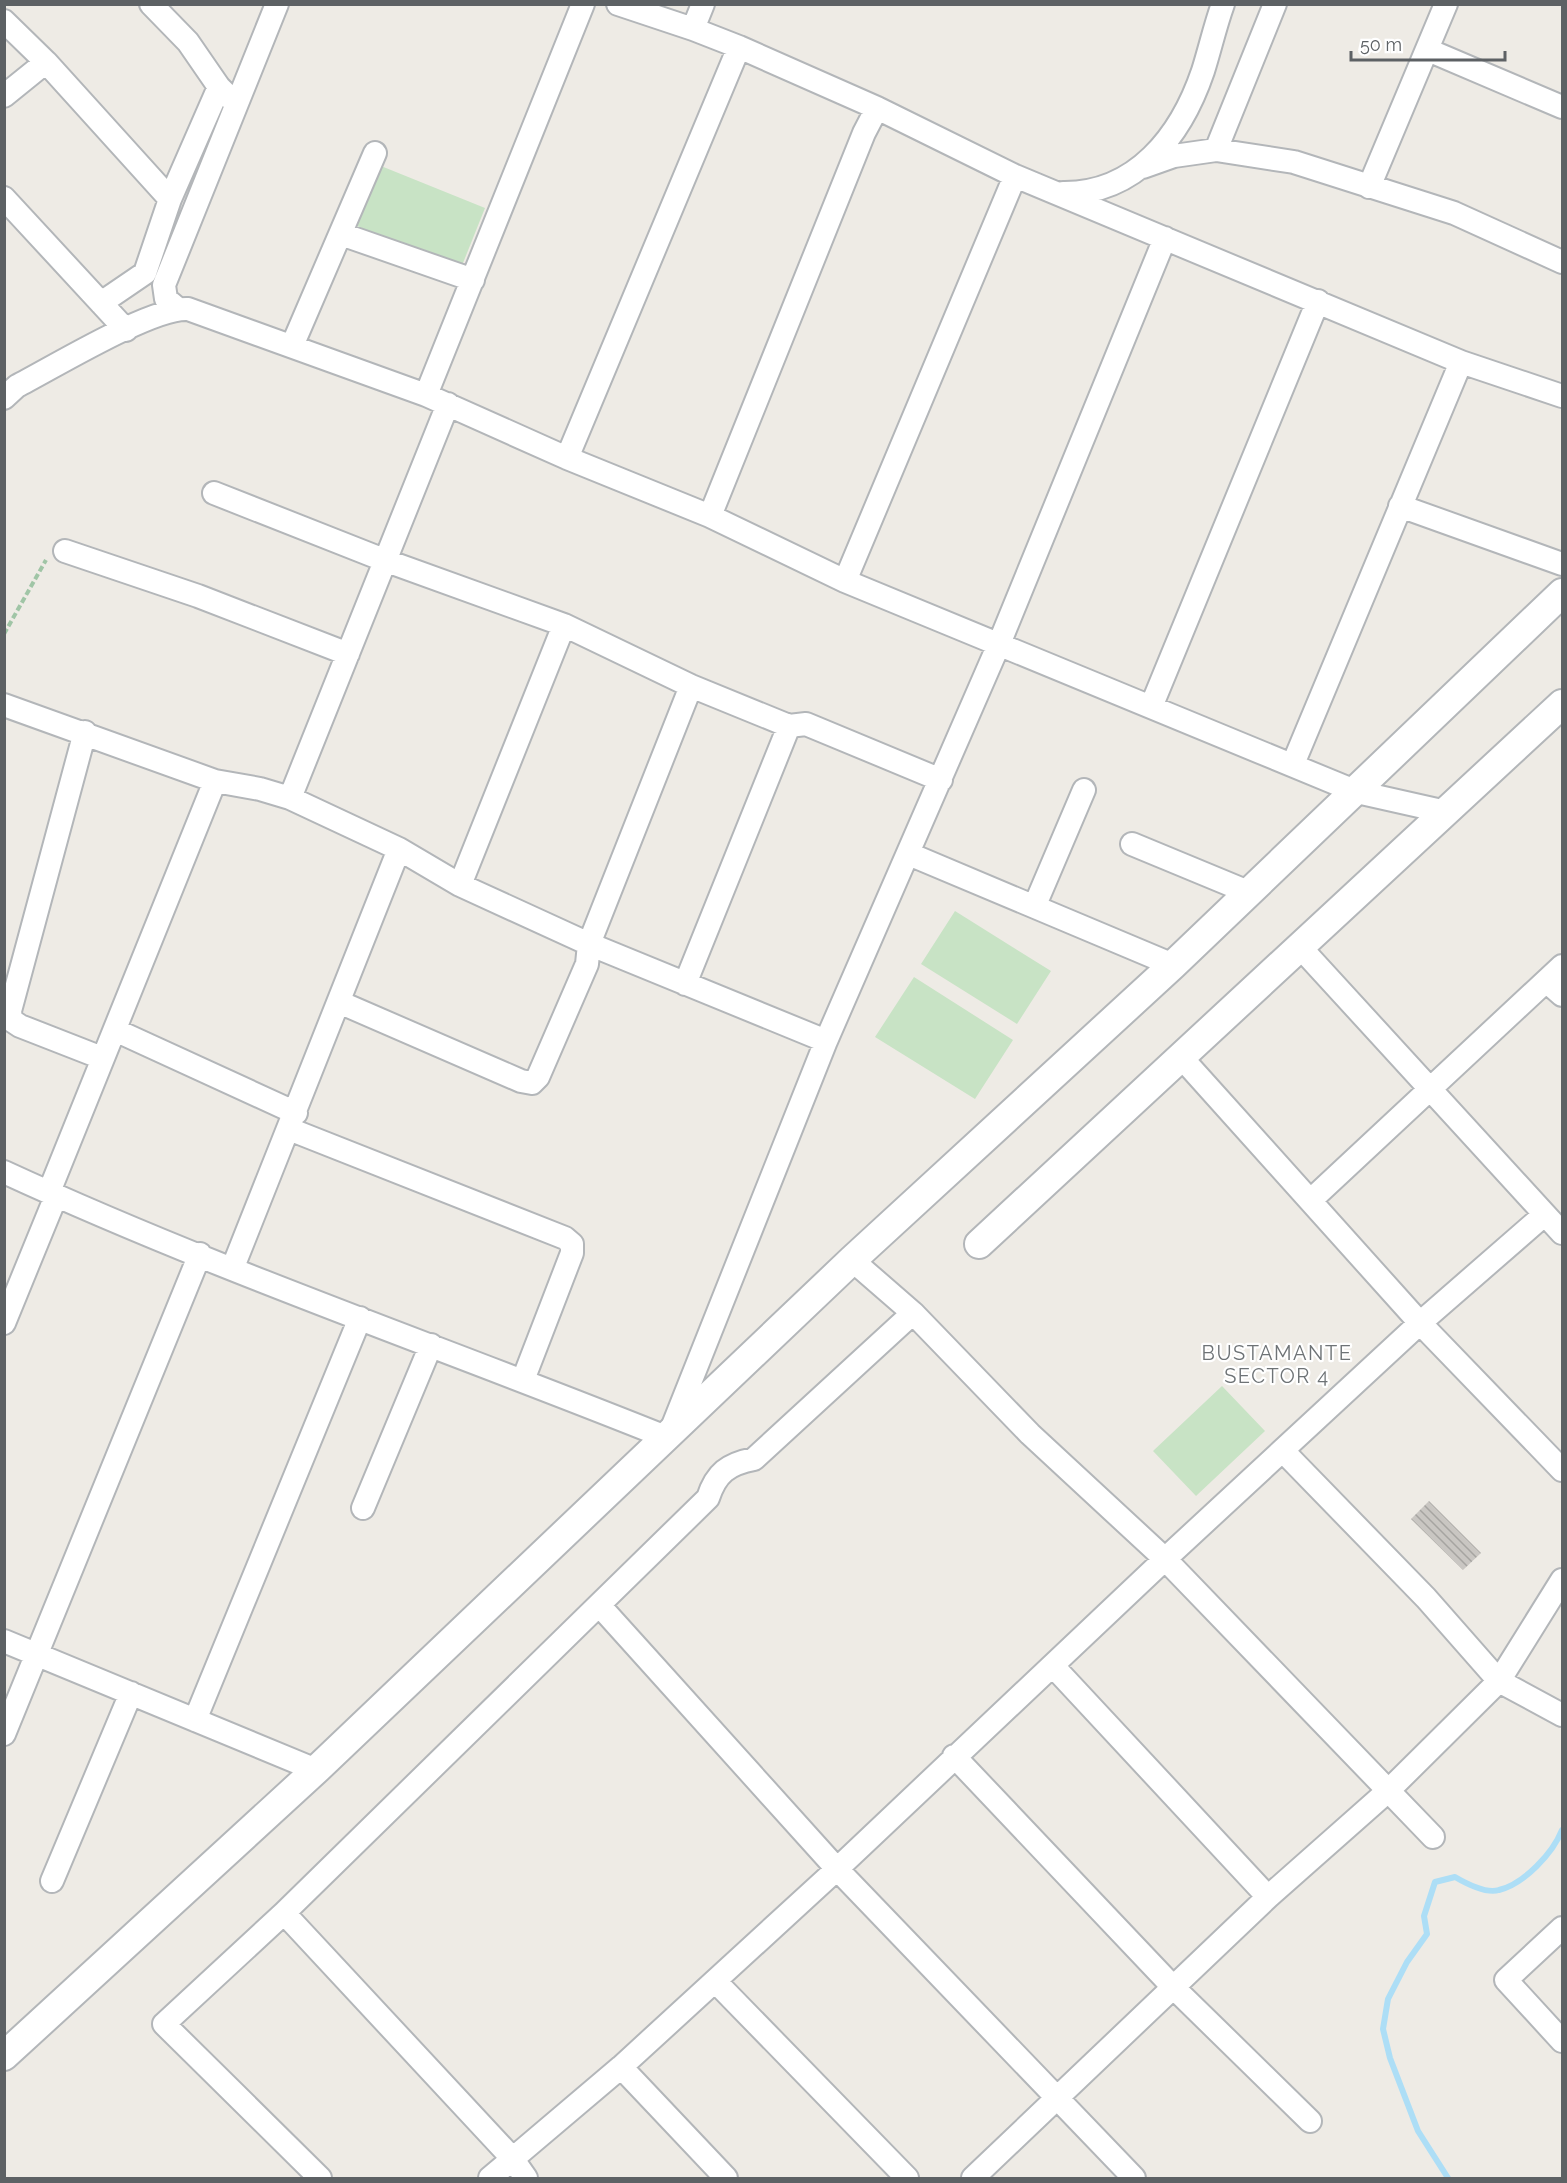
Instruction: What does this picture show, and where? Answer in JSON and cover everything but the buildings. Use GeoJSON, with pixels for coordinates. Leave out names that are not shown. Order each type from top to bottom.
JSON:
{"type":"FeatureCollection","features":[{"type":"Feature","properties":{"kind":"street"},"geometry":{"type":"LineString","coordinates":[[151,4],[188,42],[219,87],[237,105]]}},
{"type":"Feature","properties":{"kind":"street"},"geometry":{"type":"LineString","coordinates":[[178,309],[166,299],[164,285],[277,4]]}},
{"type":"Feature","properties":{"kind":"street"},"geometry":{"type":"LineString","coordinates":[[426,395],[584,4]]}},
{"type":"Feature","properties":{"kind":"street"},"geometry":{"type":"LineString","coordinates":[[618,4],[739,47],[877,108],[1015,176],[1461,362],[1563,396]]}},
{"type":"Feature","properties":{"kind":"street"},"geometry":{"type":"LineString","coordinates":[[693,29],[703,4]]}},
{"type":"Feature","properties":{"kind":"street"},"geometry":{"type":"LineString","coordinates":[[1143,167],[1165,142],[1192,98],[1223,4]]}},
{"type":"Feature","properties":{"kind":"street"},"geometry":{"type":"LineString","coordinates":[[1216,150],[1275,4]]}},
{"type":"Feature","properties":{"kind":"street"},"geometry":{"type":"LineString","coordinates":[[1370,187],[1446,4]]}},
{"type":"Feature","properties":{"kind":"street"},"geometry":{"type":"LineString","coordinates":[[4,21],[46,62],[170,199]]}},
{"type":"Feature","properties":{"kind":"street"},"geometry":{"type":"LineString","coordinates":[[567,458],[739,47]]}},
{"type":"Feature","properties":{"kind":"street"},"geometry":{"type":"LineString","coordinates":[[1428,50],[1563,107]]}},
{"type":"Feature","properties":{"kind":"street"},"geometry":{"type":"LineString","coordinates":[[4,96],[46,62]]}},
{"type":"Feature","properties":{"kind":"street"},"geometry":{"type":"LineString","coordinates":[[101,303],[145,273],[170,199],[219,87]]}},
{"type":"Feature","properties":{"kind":"street"},"geometry":{"type":"LineString","coordinates":[[710,516],[864,133],[877,108]]}},
{"type":"Feature","properties":{"kind":"street"},"geometry":{"type":"LineString","coordinates":[[1056,193],[1083,193],[1114,183],[1143,167],[1174,156],[1216,150],[1294,162],[1454,213],[1563,262]]}},
{"type":"Feature","properties":{"kind":"street"},"geometry":{"type":"LineString","coordinates":[[291,346],[375,153]]}},
{"type":"Feature","properties":{"kind":"street"},"geometry":{"type":"LineString","coordinates":[[845,581],[1015,176]]}},
{"type":"Feature","properties":{"kind":"street"},"geometry":{"type":"LineString","coordinates":[[4,198],[126,330]]}},
{"type":"Feature","properties":{"kind":"street"},"geometry":{"type":"LineString","coordinates":[[341,234],[473,280]]}},
{"type":"Feature","properties":{"kind":"street"},"geometry":{"type":"LineString","coordinates":[[668,1438],[826,1041],[999,644],[1166,238]]}},
{"type":"Feature","properties":{"kind":"street"},"geometry":{"type":"LineString","coordinates":[[1151,707],[1318,301]]}},
{"type":"Feature","properties":{"kind":"street"},"geometry":{"type":"LineString","coordinates":[[9,386],[126,330],[178,309],[188,309],[448,404],[567,458],[710,516],[845,581],[1357,792],[1446,812]]}},
{"type":"Feature","properties":{"kind":"street"},"geometry":{"type":"LineString","coordinates":[[1293,764],[1461,362]]}},
{"type":"Feature","properties":{"kind":"street"},"geometry":{"type":"LineString","coordinates":[[290,798],[448,404]]}},
{"type":"Feature","properties":{"kind":"street"},"geometry":{"type":"LineString","coordinates":[[214,493],[384,560],[564,625],[691,686],[789,726],[806,724],[941,780]]}},
{"type":"Feature","properties":{"kind":"street"},"geometry":{"type":"LineString","coordinates":[[1400,506],[1563,564]]}},
{"type":"Feature","properties":{"kind":"street"},"geometry":{"type":"LineString","coordinates":[[65,550],[348,654]]}},
{"type":"Feature","properties":{"kind":"street"},"geometry":{"type":"LineString","coordinates":[[4,2056],[316,1770],[668,1438],[852,1260],[1173,965],[1248,892],[1357,792],[1563,593]]}},
{"type":"Feature","properties":{"kind":"street"},"geometry":{"type":"LineString","coordinates":[[460,885],[564,625]]}},
{"type":"Feature","properties":{"kind":"street"},"geometry":{"type":"LineString","coordinates":[[339,1002],[521,1082],[532,1083],[538,1077],[587,964],[589,944],[691,686]]}},
{"type":"Feature","properties":{"kind":"street"},"geometry":{"type":"LineString","coordinates":[[979,1244],[1563,704]]}},
{"type":"Feature","properties":{"kind":"street"},"geometry":{"type":"LineString","coordinates":[[4,705],[85,732],[214,781],[260,789],[290,798],[399,849],[460,885],[589,944],[826,1041]]}},
{"type":"Feature","properties":{"kind":"street"},"geometry":{"type":"LineString","coordinates":[[685,984],[789,726]]}},
{"type":"Feature","properties":{"kind":"street"},"geometry":{"type":"LineString","coordinates":[[85,732],[10,1011],[11,1020],[20,1026],[102,1058]]}},
{"type":"Feature","properties":{"kind":"street"},"geometry":{"type":"LineString","coordinates":[[4,1323],[102,1058],[214,781]]}},
{"type":"Feature","properties":{"kind":"street"},"geometry":{"type":"LineString","coordinates":[[1035,905],[1084,790]]}},
{"type":"Feature","properties":{"kind":"street"},"geometry":{"type":"LineString","coordinates":[[1131,844],[1248,892]]}},
{"type":"Feature","properties":{"kind":"street"},"geometry":{"type":"LineString","coordinates":[[233,1267],[399,849]]}},
{"type":"Feature","properties":{"kind":"street"},"geometry":{"type":"LineString","coordinates":[[909,854],[1035,905],[1173,965]]}},
{"type":"Feature","properties":{"kind":"street"},"geometry":{"type":"LineString","coordinates":[[1300,947],[1431,1088],[1544,1215],[1563,1233]]}},
{"type":"Feature","properties":{"kind":"street"},"geometry":{"type":"LineString","coordinates":[[1311,1200],[1431,1088],[1557,981]]}},
{"type":"Feature","properties":{"kind":"street"},"geometry":{"type":"LineString","coordinates":[[115,1030],[292,1121],[565,1238],[572,1244],[572,1253],[523,1380]]}},
{"type":"Feature","properties":{"kind":"street"},"geometry":{"type":"LineString","coordinates":[[1181,1057],[1420,1323],[1563,1470]]}},
{"type":"Feature","properties":{"kind":"street"},"geometry":{"type":"LineString","coordinates":[[4,1172],[200,1254],[668,1438]]}},
{"type":"Feature","properties":{"kind":"street"},"geometry":{"type":"LineString","coordinates":[[490,2178],[621,2067],[837,1869],[954,1756],[1420,1323],[1544,1215]]}},
{"type":"Feature","properties":{"kind":"street"},"geometry":{"type":"LineString","coordinates":[[4,1734],[200,1254]]}},
{"type":"Feature","properties":{"kind":"street"},"geometry":{"type":"LineString","coordinates":[[852,1260],[913,1313],[1030,1434],[1165,1559],[1433,1837]]}},
{"type":"Feature","properties":{"kind":"street"},"geometry":{"type":"LineString","coordinates":[[311,2175],[164,2024],[284,1914],[708,1498],[722,1470],[737,1462],[754,1459],[913,1313]]}},
{"type":"Feature","properties":{"kind":"street"},"geometry":{"type":"LineString","coordinates":[[195,1720],[360,1318]]}},
{"type":"Feature","properties":{"kind":"street"},"geometry":{"type":"LineString","coordinates":[[363,1508],[431,1345]]}},
{"type":"Feature","properties":{"kind":"street"},"geometry":{"type":"LineString","coordinates":[[1283,1451],[1426,1598],[1499,1681],[1563,1715]]}},
{"type":"Feature","properties":{"kind":"street"},"geometry":{"type":"LineString","coordinates":[[973,2178],[1058,2101],[1268,1897],[1389,1790],[1499,1681],[1563,1580]]}},
{"type":"Feature","properties":{"kind":"street"},"geometry":{"type":"LineString","coordinates":[[598,1605],[837,1869],[1134,2178]]}},
{"type":"Feature","properties":{"kind":"street"},"geometry":{"type":"LineString","coordinates":[[4,1641],[316,1770]]}},
{"type":"Feature","properties":{"kind":"street"},"geometry":{"type":"LineString","coordinates":[[1053,1666],[1268,1897]]}},
{"type":"Feature","properties":{"kind":"street"},"geometry":{"type":"LineString","coordinates":[[52,1881],[131,1693]]}},
{"type":"Feature","properties":{"kind":"street"},"geometry":{"type":"LineString","coordinates":[[954,1756],[1173,1987],[1310,2121]]}},
{"type":"Feature","properties":{"kind":"street"},"geometry":{"type":"LineString","coordinates":[[284,1914],[512,2158],[526,2178]]}},
{"type":"Feature","properties":{"kind":"street"},"geometry":{"type":"LineString","coordinates":[[1563,1928],[1506,1980],[1563,2041]]}},
{"type":"Feature","properties":{"kind":"street"},"geometry":{"type":"LineString","coordinates":[[715,1981],[907,2178]]}},
{"type":"Feature","properties":{"kind":"street"},"geometry":{"type":"LineString","coordinates":[[621,2067],[726,2178]]}},
{"type":"Feature","properties":{"kind":"path"},"geometry":{"type":"LineString","coordinates":[[4,634],[49,555],[65,550]]}},
{"type":"Feature","properties":{"kind":"green space"},"geometry":{"type":"Polygon","coordinates":[[[381,166],[485,208],[461,268],[357,226],[381,166]]]}},
{"type":"Feature","properties":{"kind":"green space"},"geometry":{"type":"Polygon","coordinates":[[[955,911],[1051,971],[1017,1024],[921,964],[955,911]]]}},
{"type":"Feature","properties":{"kind":"green space"},"geometry":{"type":"Polygon","coordinates":[[[914,977],[1013,1040],[975,1099],[875,1037],[914,977]]]}},
{"type":"Feature","properties":{"kind":"green space"},"geometry":{"type":"Polygon","coordinates":[[[1222,1386],[1265,1431],[1196,1496],[1153,1451],[1222,1386]]]}},
{"type":"Feature","properties":{"kind":"waterway"},"geometry":{"type":"LineString","coordinates":[[1448,2178],[1418,2131],[1390,2058],[1383,2029],[1388,1999],[1407,1962],[1427,1934],[1424,1916],[1435,1882],[1455,1877],[1488,1891],[1509,1887],[1545,1858],[1562,1830]]}},
{"type":"Feature","properties":{"kind":"district","name":"BUSTAMANTE SECTOR 4"},"geometry":{"type":"Point","coordinates":[1277,1364]}}]}
